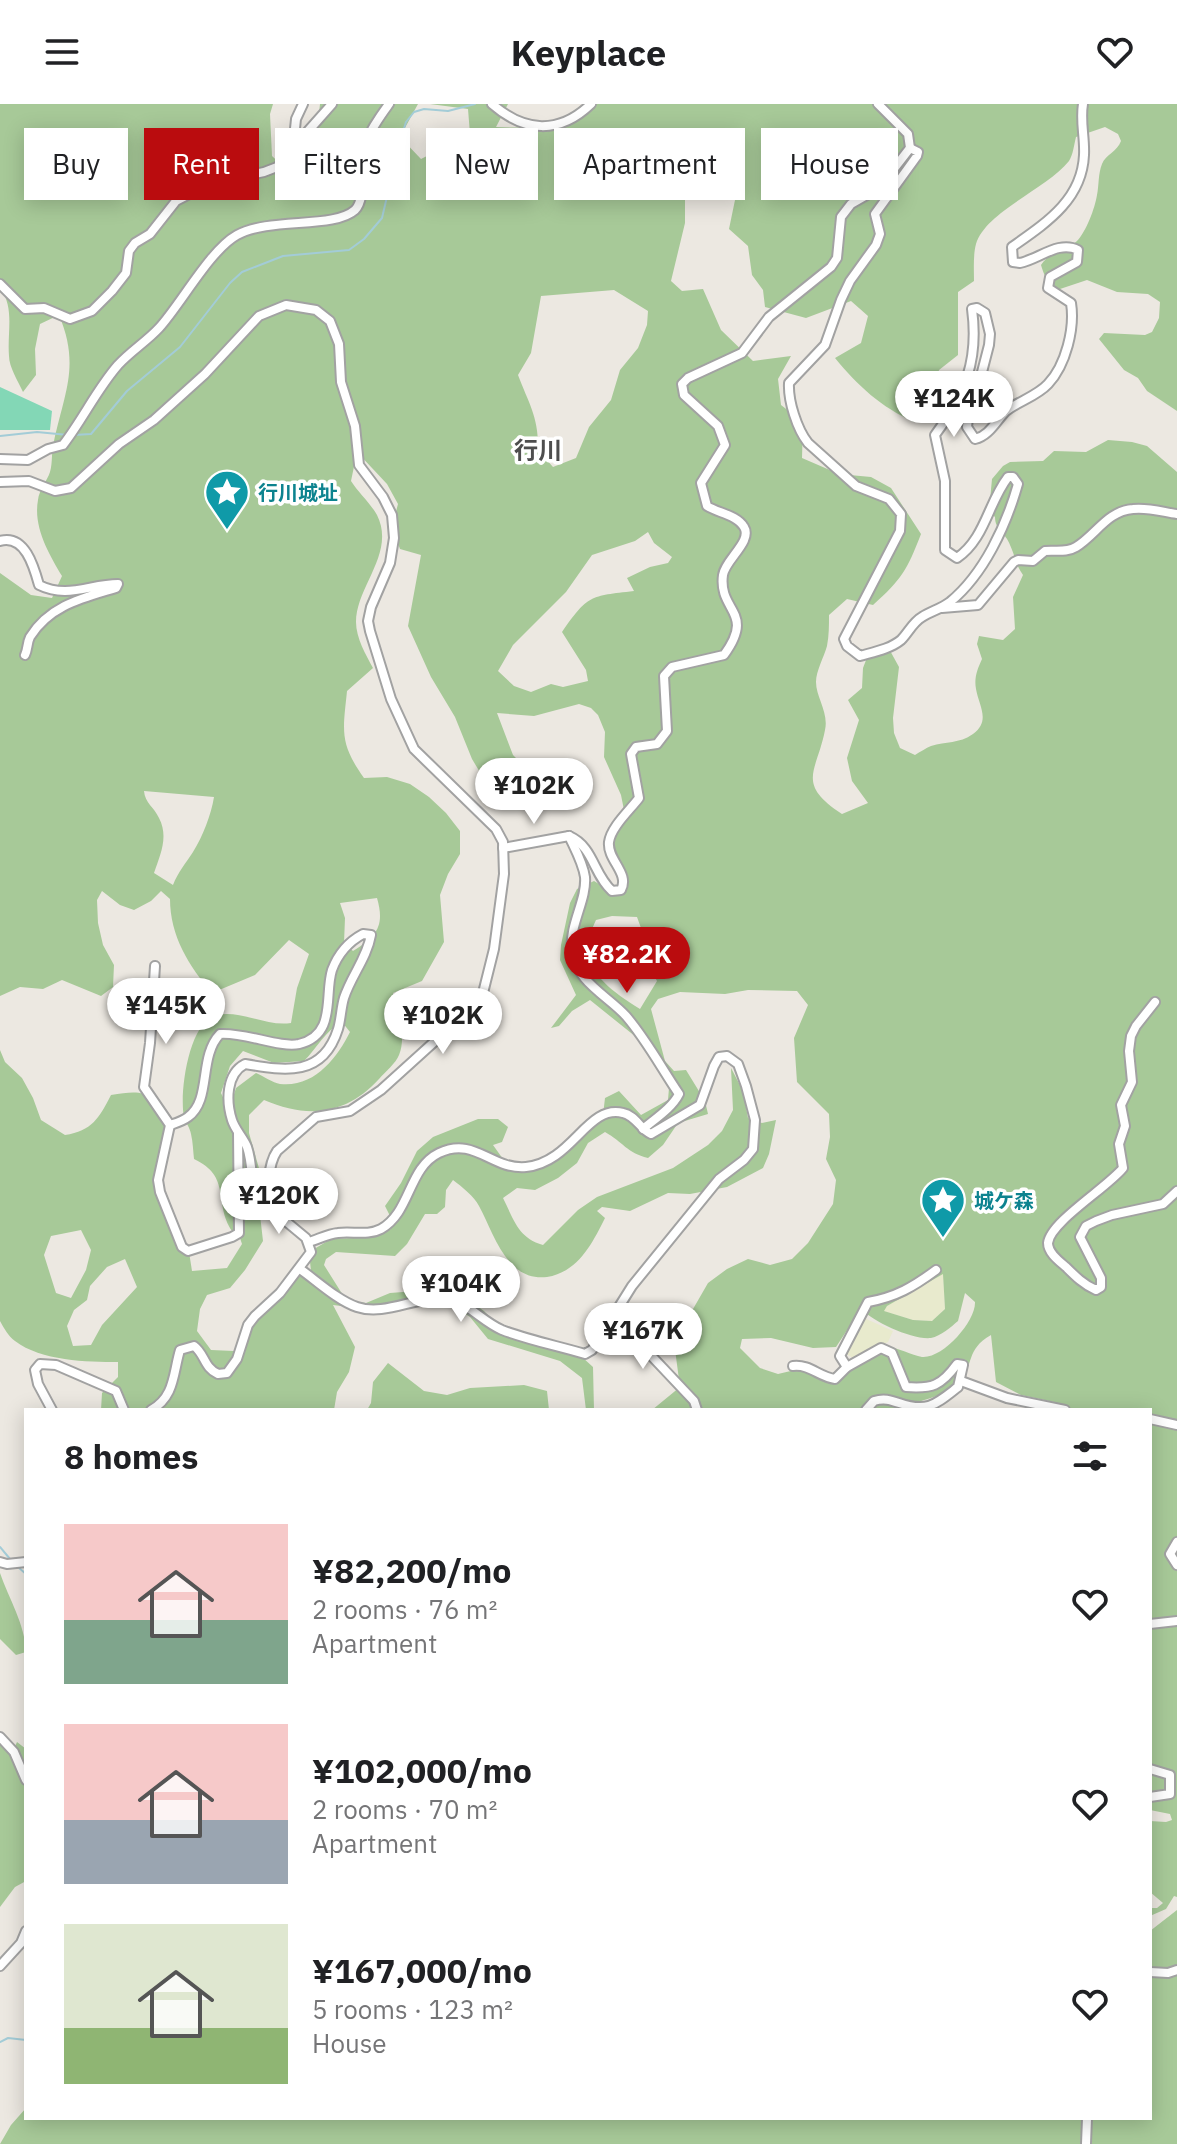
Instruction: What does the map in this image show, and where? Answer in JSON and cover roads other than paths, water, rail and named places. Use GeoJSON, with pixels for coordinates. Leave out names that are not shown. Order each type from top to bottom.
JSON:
{"type":"FeatureCollection","features":[{"type":"Feature","properties":{"kind":"street"},"geometry":{"type":"LineString","coordinates":[[295,128],[303,104]]}},
{"type":"Feature","properties":{"kind":"street"},"geometry":{"type":"LineString","coordinates":[[311,128],[332,104]]}},
{"type":"Feature","properties":{"kind":"street"},"geometry":{"type":"LineString","coordinates":[[0,459],[28,460],[63,445],[120,363],[160,327],[193,282],[234,236],[276,223],[332,219],[357,209],[361,203],[362,165],[367,141],[389,104]]}},
{"type":"Feature","properties":{"kind":"street"},"geometry":{"type":"LineString","coordinates":[[495,107],[522,124],[545,126],[579,114],[591,104]]}},
{"type":"Feature","properties":{"kind":"street"},"geometry":{"type":"LineString","coordinates":[[503,848],[569,836],[588,849],[603,882],[612,891],[621,890],[624,880],[609,842],[639,798],[631,754],[636,747],[657,744],[667,731],[664,676],[672,667],[724,655],[739,630],[722,581],[724,568],[745,539],[746,532],[744,525],[735,518],[707,506],[701,483],[725,445],[718,426],[684,395],[682,384],[688,378],[742,353],[769,317],[831,267],[837,258],[841,217],[851,204],[879,188],[910,148],[908,134],[878,104]]}},
{"type":"Feature","properties":{"kind":"street"},"geometry":{"type":"LineString","coordinates":[[910,148],[918,152],[917,156],[875,214],[880,234],[876,245],[850,281],[825,345],[789,383],[788,394],[802,435],[808,443],[856,486],[889,499],[901,514],[900,531],[844,639],[847,646],[860,656],[887,648],[900,640],[918,619],[942,608],[963,590],[979,569],[999,532],[1018,484],[1013,477],[1008,477],[999,489],[975,542],[957,558],[945,550],[945,481],[935,435],[949,416],[972,365],[975,348],[972,309],[977,308],[985,313],[990,334],[980,396],[968,418],[967,427],[975,439],[983,436],[1006,411],[1047,386],[1060,362],[1073,316],[1071,303],[1048,288],[1048,282],[1050,277],[1077,262],[1078,250],[1069,246],[1060,247],[1020,263],[1013,262],[1011,256],[1012,247],[1046,223],[1075,191],[1084,153],[1083,104]]}},
{"type":"Feature","properties":{"kind":"street"},"geometry":{"type":"LineString","coordinates":[[0,284],[25,309],[44,308],[70,319],[84,315],[112,291],[126,273],[129,251],[135,243],[150,234],[176,201],[209,184],[275,168]]}},
{"type":"Feature","properties":{"kind":"street"},"geometry":{"type":"LineString","coordinates":[[0,482],[29,481],[55,491],[71,488],[205,374],[259,316],[286,305],[316,310],[330,321],[339,344],[341,382],[355,426],[359,465],[383,497],[392,515],[394,538],[390,563],[368,621],[391,699],[414,749],[496,829],[503,842],[502,903],[483,993],[465,1014],[381,1090],[350,1111],[316,1117],[277,1151],[269,1185],[271,1209]]}},
{"type":"Feature","properties":{"kind":"street"},"geometry":{"type":"LineString","coordinates":[[942,608],[978,605],[1014,562],[1033,561],[1045,551],[1065,551],[1075,547],[1117,513],[1131,509],[1177,514]]}},
{"type":"Feature","properties":{"kind":"street"},"geometry":{"type":"LineString","coordinates":[[0,541],[7,539],[22,546],[28,552],[39,585],[49,590],[65,593],[118,584],[116,588],[66,603],[53,612],[29,639],[25,655]]}},
{"type":"Feature","properties":{"kind":"street"},"geometry":{"type":"LineString","coordinates":[[569,836],[584,876],[585,888],[573,927],[572,951],[576,964],[593,987],[627,1017],[679,1094],[665,1111],[643,1129]]}},
{"type":"Feature","properties":{"kind":"street"},"geometry":{"type":"LineString","coordinates":[[155,1408],[170,1391],[180,1350],[194,1346],[201,1352],[210,1370],[218,1374],[227,1373],[237,1359],[248,1325],[280,1293],[311,1252],[309,1242],[271,1209],[256,1203],[248,1148],[231,1119],[228,1099],[232,1078],[245,1064],[282,1070],[299,1069],[312,1064],[326,1052],[338,1027],[344,999],[369,947],[371,935],[363,934],[349,941],[338,958],[331,973],[330,1005],[324,1023],[315,1035],[300,1044],[287,1045],[237,1033],[220,1034],[208,1048],[197,1106],[189,1117],[170,1125]]}},
{"type":"Feature","properties":{"kind":"street"},"geometry":{"type":"LineString","coordinates":[[155,966],[144,1087],[170,1125],[158,1180],[182,1247],[188,1251],[239,1233],[238,1132]]}},
{"type":"Feature","properties":{"kind":"street"},"geometry":{"type":"LineString","coordinates":[[1155,1002],[1131,1036],[1132,1082],[1121,1105],[1125,1126],[1119,1144],[1123,1168],[1114,1180],[1064,1220],[1049,1239],[1048,1246],[1054,1257],[1086,1286],[1096,1290],[1101,1287],[1101,1278],[1080,1237],[1086,1226],[1112,1215],[1163,1204],[1177,1191]]}},
{"type":"Feature","properties":{"kind":"street"},"geometry":{"type":"LineString","coordinates":[[300,1269],[355,1306],[384,1308],[444,1298],[457,1302],[487,1323],[505,1331],[585,1354],[592,1350],[632,1286],[719,1179],[753,1149],[755,1120],[738,1064],[727,1056],[719,1057],[697,1108],[651,1134],[626,1113],[601,1115],[557,1157],[526,1167],[501,1163],[472,1149],[459,1147],[440,1153],[428,1160],[417,1174],[403,1207],[378,1231],[334,1233],[309,1242]]}},
{"type":"Feature","properties":{"kind":"street"},"geometry":{"type":"LineString","coordinates":[[847,1367],[840,1356],[868,1302],[893,1298],[936,1270]]}},
{"type":"Feature","properties":{"kind":"street"},"geometry":{"type":"LineString","coordinates":[[607,1325],[643,1347],[694,1401],[696,1408]]}},
{"type":"Feature","properties":{"kind":"street"},"geometry":{"type":"LineString","coordinates":[[793,1366],[804,1365],[835,1379],[847,1367],[881,1348],[892,1353],[906,1387],[925,1389],[945,1380],[957,1364],[963,1365],[958,1387],[927,1408]]}},
{"type":"Feature","properties":{"kind":"street"},"geometry":{"type":"LineString","coordinates":[[51,1408],[38,1384],[35,1370],[40,1364],[56,1365],[116,1391],[123,1408]]}},
{"type":"Feature","properties":{"kind":"street"},"geometry":{"type":"LineString","coordinates":[[961,1381],[1007,1398],[1055,1408]]}},
{"type":"Feature","properties":{"kind":"street"},"geometry":{"type":"LineString","coordinates":[[868,1408],[874,1401],[884,1398],[913,1408]]}},
{"type":"Feature","properties":{"kind":"street"},"geometry":{"type":"LineString","coordinates":[[1152,1419],[1177,1425]]}},
{"type":"Feature","properties":{"kind":"street"},"geometry":{"type":"LineString","coordinates":[[1177,1542],[1170,1554],[1177,1565]]}},
{"type":"Feature","properties":{"kind":"street"},"geometry":{"type":"LineString","coordinates":[[0,1562],[24,1562]]}},
{"type":"Feature","properties":{"kind":"street"},"geometry":{"type":"LineString","coordinates":[[1152,1624],[1177,1621]]}},
{"type":"Feature","properties":{"kind":"street"},"geometry":{"type":"LineString","coordinates":[[0,1737],[14,1752],[24,1775]]}},
{"type":"Feature","properties":{"kind":"street"},"geometry":{"type":"LineString","coordinates":[[1152,1770],[1170,1775],[1170,1794],[1152,1797]]}},
{"type":"Feature","properties":{"kind":"street"},"geometry":{"type":"LineString","coordinates":[[0,1966],[24,1936]]}},
{"type":"Feature","properties":{"kind":"street"},"geometry":{"type":"LineString","coordinates":[[1152,1972],[1177,1970]]}},
{"type":"Feature","properties":{"kind":"street"},"geometry":{"type":"LineString","coordinates":[[1086,2144],[1087,2120]]}},
{"type":"Feature","properties":{"kind":"waterway"},"geometry":{"type":"LineString","coordinates":[[74,435],[91,434],[127,391],[180,347],[242,272],[283,256],[349,250],[364,239],[382,218],[400,141],[406,122],[414,112],[424,109],[448,111],[475,104]]}},
{"type":"Feature","properties":{"kind":"waterway"},"geometry":{"type":"LineString","coordinates":[[0,436],[37,432],[68,435]]}},
{"type":"Feature","properties":{"kind":"waterway"},"geometry":{"type":"LineString","coordinates":[[0,1547],[10,1559]]}},
{"type":"Feature","properties":{"kind":"waterway"},"geometry":{"type":"LineString","coordinates":[[18,1567],[24,1572]]}},
{"type":"Feature","properties":{"kind":"waterway"},"geometry":{"type":"LineString","coordinates":[[0,2042],[8,2038],[24,2040]]}},
{"type":"Feature","properties":{"kind":"place","name":"行川城址"},"geometry":{"type":"Point","coordinates":[227,531]}},
{"type":"Feature","properties":{"kind":"place","name":"城ケ森"},"geometry":{"type":"Point","coordinates":[943,1239]}},
{"type":"Feature","properties":{"kind":"district","name":"行川"},"geometry":{"type":"Point","coordinates":[538,450]}}]}
